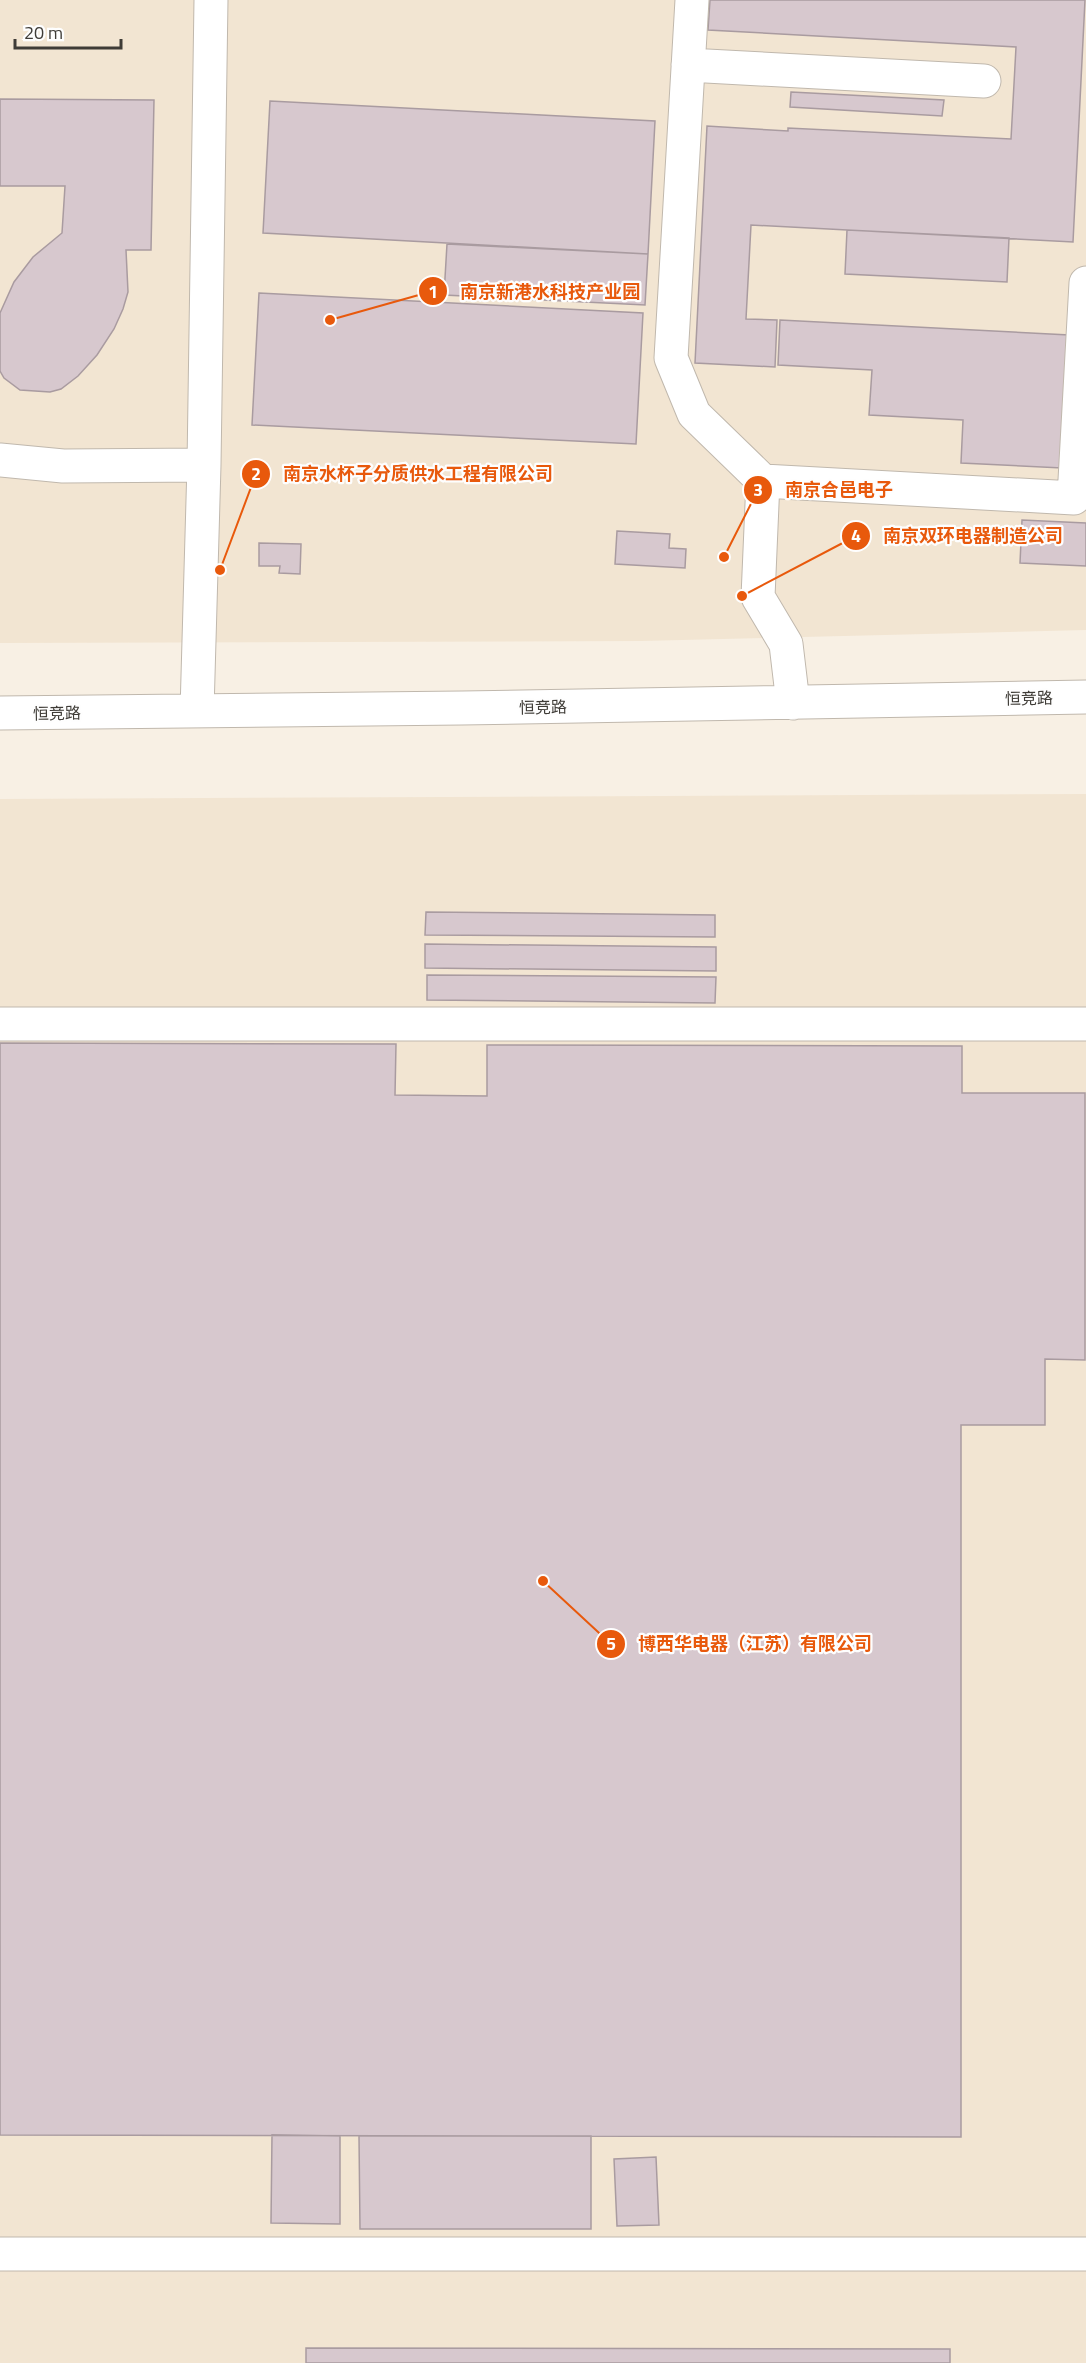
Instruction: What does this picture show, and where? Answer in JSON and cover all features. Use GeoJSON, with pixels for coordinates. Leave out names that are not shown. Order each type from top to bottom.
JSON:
{"type":"FeatureCollection","features":[{"type":"Feature","properties":{"kind":"street"},"geometry":{"type":"LineString","coordinates":[[197,711],[204,465],[210,0]]}},
{"type":"Feature","properties":{"kind":"street"},"geometry":{"type":"LineString","coordinates":[[692,0],[671,358],[694,414],[763,481],[1074,498],[1086,283]]}},
{"type":"Feature","properties":{"kind":"street"},"geometry":{"type":"LineString","coordinates":[[688,65],[984,81]]}},
{"type":"Feature","properties":{"kind":"street"},"geometry":{"type":"LineString","coordinates":[[0,460],[63,466],[204,465]]}},
{"type":"Feature","properties":{"kind":"street"},"geometry":{"type":"LineString","coordinates":[[763,481],[758,597],[786,644],[793,702]]}},
{"type":"Feature","properties":{"kind":"street","name":"恒竞路"},"geometry":{"type":"LineString","coordinates":[[0,713],[1086,697]]}},
{"type":"Feature","properties":{"kind":"street"},"geometry":{"type":"LineString","coordinates":[[0,1024],[1086,1024]]}},
{"type":"Feature","properties":{"kind":"street"},"geometry":{"type":"LineString","coordinates":[[0,2254],[1086,2254]]}},
{"type":"Feature","properties":{"kind":"shaded area"},"geometry":{"type":"Polygon","coordinates":[[[0,0],[1086,0],[1086,630],[641,641],[0,643],[0,0]]]}},
{"type":"Feature","properties":{"kind":"shaded area"},"geometry":{"type":"Polygon","coordinates":[[[1086,794],[1086,2363],[0,2363],[0,799],[1086,794]]]}},
{"type":"Feature","properties":{"kind":"building"},"geometry":{"type":"Polygon","coordinates":[[[710,0],[1085,0],[1073,242],[751,225],[746,319],[777,320],[775,367],[695,363],[707,126],[1011,139],[1016,47],[708,30],[710,0]]]}},
{"type":"Feature","properties":{"kind":"building"},"geometry":{"type":"Polygon","coordinates":[[[791,92],[944,100],[942,116],[790,107],[791,92]]]}},
{"type":"Feature","properties":{"kind":"building"},"geometry":{"type":"Polygon","coordinates":[[[0,99],[154,100],[151,250],[126,250],[128,292],[114,329],[97,355],[78,376],[61,389],[50,392],[20,390],[4,378],[0,371],[0,313],[14,282],[33,257],[62,233],[65,186],[0,186],[0,99]]]}},
{"type":"Feature","properties":{"kind":"building"},"geometry":{"type":"Polygon","coordinates":[[[270,101],[655,121],[648,254],[263,233],[270,101]]]}},
{"type":"Feature","properties":{"kind":"building"},"geometry":{"type":"Polygon","coordinates":[[[847,230],[1009,238],[1007,282],[845,274],[847,230]]]}},
{"type":"Feature","properties":{"kind":"building"},"geometry":{"type":"Polygon","coordinates":[[[447,244],[648,254],[645,305],[444,295],[447,244]]]}},
{"type":"Feature","properties":{"kind":"building"},"geometry":{"type":"Polygon","coordinates":[[[259,293],[643,313],[636,444],[252,425],[259,293]]]}},
{"type":"Feature","properties":{"kind":"building"},"geometry":{"type":"Polygon","coordinates":[[[780,320],[1069,335],[1062,468],[961,463],[963,420],[869,415],[872,370],[778,365],[780,320]]]}},
{"type":"Feature","properties":{"kind":"building"},"geometry":{"type":"Polygon","coordinates":[[[1022,520],[1086,523],[1086,566],[1020,563],[1022,520]]]}},
{"type":"Feature","properties":{"kind":"building"},"geometry":{"type":"Polygon","coordinates":[[[617,531],[670,534],[669,548],[686,549],[685,568],[615,564],[617,531]]]}},
{"type":"Feature","properties":{"kind":"building"},"geometry":{"type":"Polygon","coordinates":[[[259,543],[301,544],[300,574],[279,573],[280,566],[259,566],[259,543]]]}},
{"type":"Feature","properties":{"kind":"building"},"geometry":{"type":"Polygon","coordinates":[[[426,912],[715,915],[715,937],[425,935],[426,912]]]}},
{"type":"Feature","properties":{"kind":"building"},"geometry":{"type":"Polygon","coordinates":[[[425,944],[716,947],[716,971],[425,968],[425,944]]]}},
{"type":"Feature","properties":{"kind":"building"},"geometry":{"type":"Polygon","coordinates":[[[427,975],[716,977],[715,1003],[427,1000],[427,975]]]}},
{"type":"Feature","properties":{"kind":"building"},"geometry":{"type":"Polygon","coordinates":[[[0,1043],[396,1044],[395,1095],[487,1096],[487,1045],[962,1046],[962,1093],[1085,1093],[1085,1360],[1045,1359],[1045,1425],[961,1425],[961,2137],[0,2135],[0,1043]]]}},
{"type":"Feature","properties":{"kind":"building"},"geometry":{"type":"Polygon","coordinates":[[[272,2135],[340,2136],[340,2224],[271,2223],[272,2135]]]}},
{"type":"Feature","properties":{"kind":"building"},"geometry":{"type":"Polygon","coordinates":[[[359,2136],[591,2136],[591,2229],[360,2229],[359,2136]]]}},
{"type":"Feature","properties":{"kind":"building"},"geometry":{"type":"Polygon","coordinates":[[[656,2157],[659,2225],[617,2226],[614,2159],[656,2157]]]}},
{"type":"Feature","properties":{"kind":"building"},"geometry":{"type":"Polygon","coordinates":[[[306,2348],[950,2349],[950,2363],[306,2363],[306,2348]]]}},
{"type":"Feature","properties":{"kind":"place","name":"南京新港水科技产业园"},"geometry":{"type":"Point","coordinates":[330,320]}},
{"type":"Feature","properties":{"kind":"place","name":"南京合邑电子"},"geometry":{"type":"Point","coordinates":[724,557]}},
{"type":"Feature","properties":{"kind":"place","name":"南京水杯子分质供水工程有限公司"},"geometry":{"type":"Point","coordinates":[220,570]}},
{"type":"Feature","properties":{"kind":"place","name":"南京双环电器制造公司"},"geometry":{"type":"Point","coordinates":[742,596]}},
{"type":"Feature","properties":{"kind":"place","name":"博西华电器（江苏）有限公司"},"geometry":{"type":"Point","coordinates":[543,1581]}}]}
